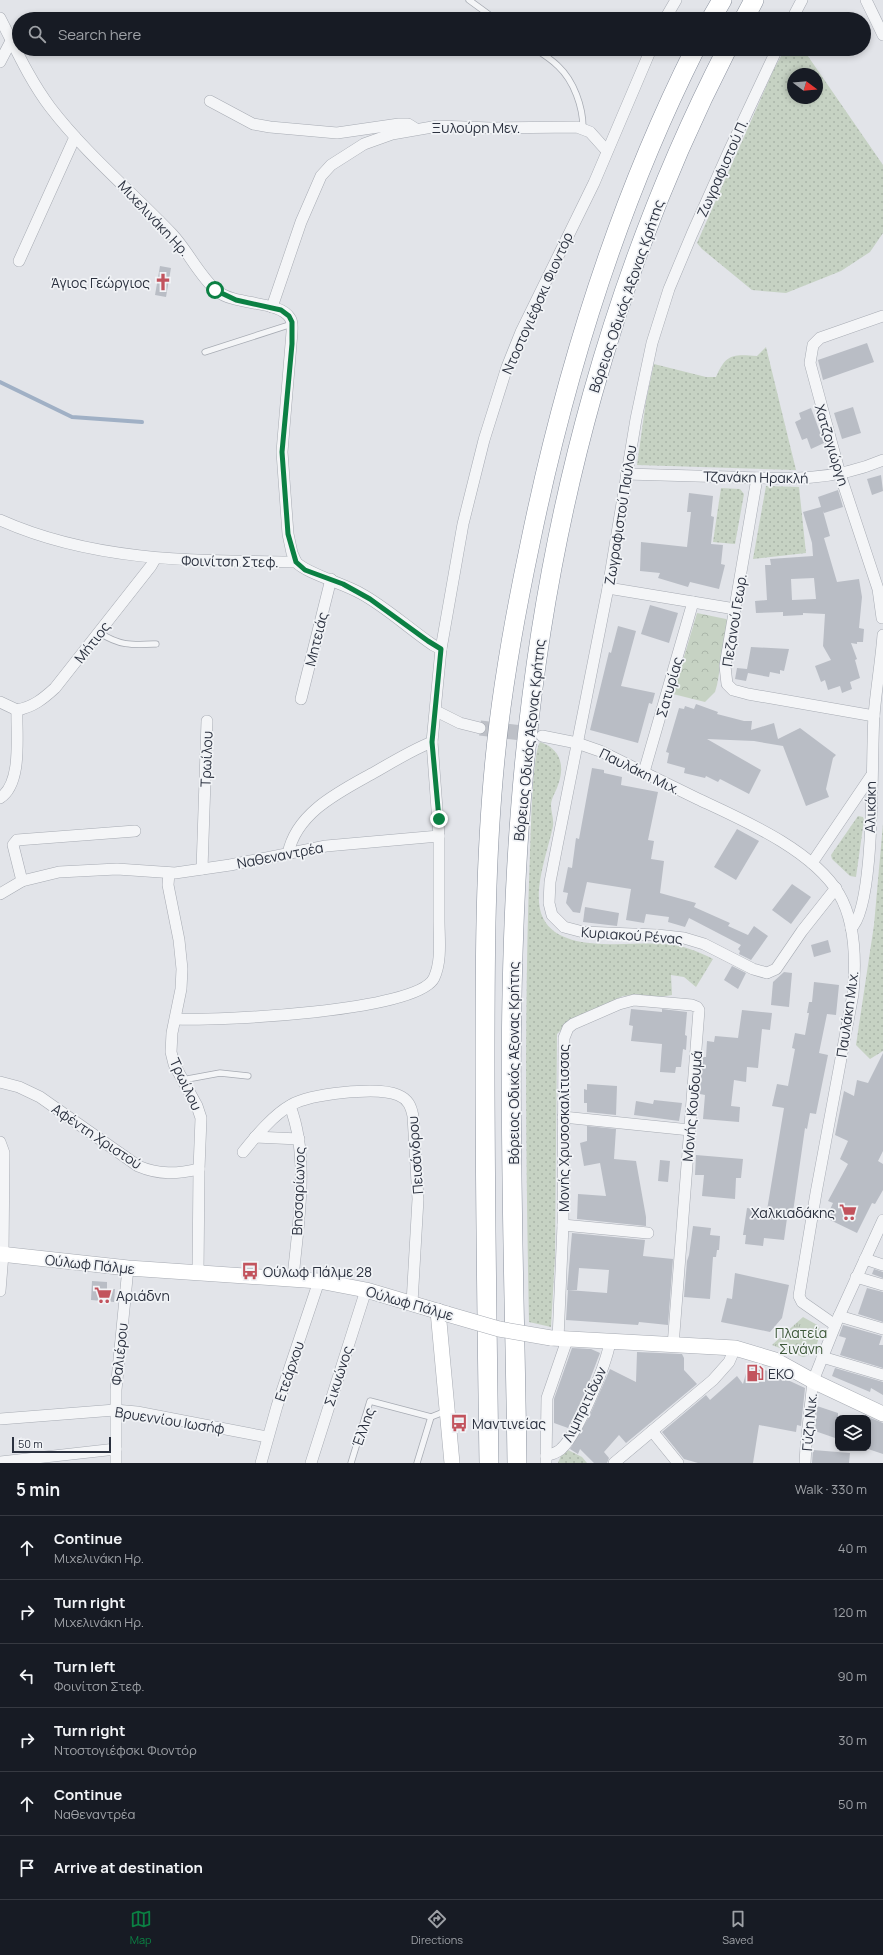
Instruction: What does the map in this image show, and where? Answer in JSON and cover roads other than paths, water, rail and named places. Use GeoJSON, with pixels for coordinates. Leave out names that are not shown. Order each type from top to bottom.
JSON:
{"type":"FeatureCollection","features":[{"type":"Feature","properties":{"kind":"highway"},"geometry":{"type":"LineString","coordinates":[[715,12],[722,0]]}},
{"type":"Feature","properties":{"kind":"highway"},"geometry":{"type":"LineString","coordinates":[[748,12],[754,0]]}},
{"type":"Feature","properties":{"kind":"highway","name":"Βόρειος Οδικός Άξονας Κρήτης"},"geometry":{"type":"LineString","coordinates":[[489,1463],[485,1140],[487,901],[495,758],[512,634],[546,466],[575,356],[609,254],[643,164],[692,56]]}},
{"type":"Feature","properties":{"kind":"highway","name":"Βόρειος Οδικός Άξονας Κρήτης"},"geometry":{"type":"LineString","coordinates":[[517,1463],[512,1147],[513,972],[517,852],[524,759],[539,639],[559,532],[583,426],[617,313],[669,174],[703,96],[724,56]]}},
{"type":"Feature","properties":{"kind":"street"},"geometry":{"type":"LineString","coordinates":[[669,12],[676,0]]}},
{"type":"Feature","properties":{"kind":"street"},"geometry":{"type":"LineString","coordinates":[[796,12],[802,0]]}},
{"type":"Feature","properties":{"kind":"street"},"geometry":{"type":"LineString","coordinates":[[866,0],[883,35]]}},
{"type":"Feature","properties":{"kind":"street","name":"Μιχελινάκη Ηρ."},"geometry":{"type":"LineString","coordinates":[[0,18],[11,41]]}},
{"type":"Feature","properties":{"kind":"street"},"geometry":{"type":"LineString","coordinates":[[0,62],[11,41]]}},
{"type":"Feature","properties":{"kind":"street","name":"Μιχελινάκη Ηρ."},"geometry":{"type":"LineString","coordinates":[[18,56],[29,77],[51,108],[75,137],[176,238],[215,290],[236,300],[272,307],[288,315],[292,324]]}},
{"type":"Feature","properties":{"kind":"street","name":"Ντοστογιέφσκι Φιοντόρ"},"geometry":{"type":"LineString","coordinates":[[436,712],[441,649],[463,524],[484,440],[507,367],[541,289],[594,183],[649,56]]}},
{"type":"Feature","properties":{"kind":"street","name":"Ζωγραφιστού Π."},"geometry":{"type":"LineString","coordinates":[[669,289],[729,151],[774,56]]}},
{"type":"Feature","properties":{"kind":"street"},"geometry":{"type":"LineString","coordinates":[[210,101],[253,124],[270,127],[337,133],[394,124],[408,124],[416,129]]}},
{"type":"Feature","properties":{"kind":"street","name":"Ξυλούρη Μεν."},"geometry":{"type":"LineString","coordinates":[[272,307],[306,210],[318,182],[325,171],[335,162],[368,142],[384,136],[438,126],[583,128]]}},
{"type":"Feature","properties":{"kind":"street"},"geometry":{"type":"LineString","coordinates":[[583,128],[590,132],[607,151]]}},
{"type":"Feature","properties":{"kind":"street"},"geometry":{"type":"LineString","coordinates":[[19,261],[75,137]]}},
{"type":"Feature","properties":{"kind":"street","name":"Ζωγραφιστού Παύλου"},"geometry":{"type":"LineString","coordinates":[[577,743],[608,588],[626,474],[646,369],[652,343],[669,289]]}},
{"type":"Feature","properties":{"kind":"street","name":"Χατζογιώργη"},"geometry":{"type":"LineString","coordinates":[[883,316],[820,338],[812,345],[810,363],[812,375],[840,474],[878,589],[883,617]]}},
{"type":"Feature","properties":{"kind":"street"},"geometry":{"type":"LineString","coordinates":[[292,324],[290,365],[284,413],[282,473],[290,544],[296,562]]}},
{"type":"Feature","properties":{"kind":"street","name":"Τζανάκη Ηρακλή"},"geometry":{"type":"LineString","coordinates":[[626,474],[804,478],[840,474],[883,460]]}},
{"type":"Feature","properties":{"kind":"street","name":"Πεζανού Γεωρ."},"geometry":{"type":"LineString","coordinates":[[757,478],[725,666],[727,684],[733,690],[748,694],[874,716]]}},
{"type":"Feature","properties":{"kind":"street","name":"Φοινίτση Στεφ."},"geometry":{"type":"LineString","coordinates":[[0,520],[73,545],[118,555],[155,559],[296,562],[305,570],[331,579],[359,592],[441,649]]}},
{"type":"Feature","properties":{"kind":"street","name":"Μήτιος"},"geometry":{"type":"LineString","coordinates":[[17,710],[36,704],[55,688],[100,633],[155,559]]}},
{"type":"Feature","properties":{"kind":"street","name":"Μητειάς"},"geometry":{"type":"LineString","coordinates":[[301,699],[331,579]]}},
{"type":"Feature","properties":{"kind":"street"},"geometry":{"type":"LineString","coordinates":[[608,588],[735,609]]}},
{"type":"Feature","properties":{"kind":"street","name":"Σατυρίας"},"geometry":{"type":"LineString","coordinates":[[644,772],[693,602]]}},
{"type":"Feature","properties":{"kind":"street"},"geometry":{"type":"LineString","coordinates":[[883,617],[883,625]]}},
{"type":"Feature","properties":{"kind":"street","name":"Αλικάκη"},"geometry":{"type":"LineString","coordinates":[[851,928],[858,919],[865,893],[869,846],[874,716],[883,634]]}},
{"type":"Feature","properties":{"kind":"street"},"geometry":{"type":"LineString","coordinates":[[0,702],[17,710],[15,773],[11,787],[0,798]]}},
{"type":"Feature","properties":{"kind":"street"},"geometry":{"type":"LineString","coordinates":[[176,1019],[208,1020],[284,1015],[402,997],[428,986],[434,978],[438,956],[439,836],[432,742],[436,712],[460,723],[480,728]]}},
{"type":"Feature","properties":{"kind":"street","name":"Τρωίλου"},"geometry":{"type":"LineString","coordinates":[[202,870],[208,721]]}},
{"type":"Feature","properties":{"kind":"street","name":"Παυλάκη Μιχ."},"geometry":{"type":"LineString","coordinates":[[542,736],[577,743],[600,751],[753,826],[812,863],[836,888],[847,911],[851,928],[854,954],[853,994],[816,1193],[799,1296],[802,1302],[837,1320]]}},
{"type":"Feature","properties":{"kind":"street"},"geometry":{"type":"LineString","coordinates":[[288,854],[294,836],[308,818],[324,803],[337,793],[398,758],[432,742]]}},
{"type":"Feature","properties":{"kind":"street","name":"Κυριακού Ρένας"},"geometry":{"type":"LineString","coordinates":[[577,743],[550,882],[549,903],[552,915],[560,924],[576,931],[684,938],[704,944],[753,969],[767,973],[776,969],[802,931],[836,888]]}},
{"type":"Feature","properties":{"kind":"street"},"geometry":{"type":"LineString","coordinates":[[812,863],[871,776]]}},
{"type":"Feature","properties":{"kind":"street"},"geometry":{"type":"LineString","coordinates":[[22,881],[13,845],[18,840],[135,831]]}},
{"type":"Feature","properties":{"kind":"street","name":"Ναθεναντρέα"},"geometry":{"type":"LineString","coordinates":[[0,894],[22,881],[59,872],[132,869],[169,873],[202,870],[326,846],[439,836]]}},
{"type":"Feature","properties":{"kind":"street","name":"Τρωίλου"},"geometry":{"type":"LineString","coordinates":[[169,873],[168,885],[179,940],[182,969],[181,989],[172,1033],[171,1052],[182,1080],[197,1106],[201,1118],[198,1274]]}},
{"type":"Feature","properties":{"kind":"street","name":"Μονής Κουδουμά"},"geometry":{"type":"LineString","coordinates":[[565,1032],[573,1024],[626,1001],[634,1000],[697,1006],[698,1025],[673,1346]]}},
{"type":"Feature","properties":{"kind":"street","name":"Μονής Χρυσοσκαλίτισσας"},"geometry":{"type":"LineString","coordinates":[[546,1460],[547,1398],[559,1339],[563,1225],[565,1032]]}},
{"type":"Feature","properties":{"kind":"street","name":"Αφέντη Χριστού"},"geometry":{"type":"LineString","coordinates":[[0,1082],[19,1087],[40,1097],[88,1130],[129,1161],[142,1168],[171,1174],[199,1169]]}},
{"type":"Feature","properties":{"kind":"street","name":"Πεισάνδρου"},"geometry":{"type":"LineString","coordinates":[[243,1152],[256,1137],[290,1106],[309,1098],[321,1095],[371,1092],[396,1094],[409,1102],[413,1116],[418,1199],[412,1303]]}},
{"type":"Feature","properties":{"kind":"street","name":"Βησσαρίωνος"},"geometry":{"type":"LineString","coordinates":[[290,1106],[299,1138],[299,1213],[293,1278]]}},
{"type":"Feature","properties":{"kind":"street"},"geometry":{"type":"LineString","coordinates":[[563,1117],[690,1130]]}},
{"type":"Feature","properties":{"kind":"street"},"geometry":{"type":"LineString","coordinates":[[256,1137],[299,1138]]}},
{"type":"Feature","properties":{"kind":"street"},"geometry":{"type":"LineString","coordinates":[[0,1142],[4,1153],[0,1291]]}},
{"type":"Feature","properties":{"kind":"street","name":"Γύζη Νικ."},"geometry":{"type":"LineString","coordinates":[[806,1463],[806,1438],[813,1381],[837,1320],[883,1220]]}},
{"type":"Feature","properties":{"kind":"street","name":"Μονής Χρυσοσκαλίτισσας"},"geometry":{"type":"LineString","coordinates":[[563,1225],[648,1233]]}},
{"type":"Feature","properties":{"kind":"street","name":"Ούλωφ Πάλμε"},"geometry":{"type":"LineString","coordinates":[[2,1254],[198,1274],[293,1278],[319,1281],[366,1290],[504,1330],[559,1339],[735,1348],[775,1360],[813,1381],[883,1414]]}},
{"type":"Feature","properties":{"kind":"street"},"geometry":{"type":"LineString","coordinates":[[865,1259],[883,1265]]}},
{"type":"Feature","properties":{"kind":"street","name":"Φαλιέρου"},"geometry":{"type":"LineString","coordinates":[[116,1463],[115,1410],[128,1268]]}},
{"type":"Feature","properties":{"kind":"street"},"geometry":{"type":"LineString","coordinates":[[856,1277],[883,1285]]}},
{"type":"Feature","properties":{"kind":"street","name":"Ετεάρχου"},"geometry":{"type":"LineString","coordinates":[[261,1463],[268,1437],[319,1281]]}},
{"type":"Feature","properties":{"kind":"street","name":"Σικυώνος"},"geometry":{"type":"LineString","coordinates":[[311,1463],[366,1290]]}},
{"type":"Feature","properties":{"kind":"street"},"geometry":{"type":"LineString","coordinates":[[443,1312],[447,1411],[452,1463]]}},
{"type":"Feature","properties":{"kind":"street"},"geometry":{"type":"LineString","coordinates":[[837,1320],[883,1329]]}},
{"type":"Feature","properties":{"kind":"street","name":"Λιμπριτίδων"},"geometry":{"type":"LineString","coordinates":[[546,1460],[562,1449],[569,1439],[599,1377],[607,1357],[610,1342]]}},
{"type":"Feature","properties":{"kind":"street"},"geometry":{"type":"LineString","coordinates":[[614,1463],[713,1380],[730,1362],[735,1348]]}},
{"type":"Feature","properties":{"kind":"street"},"geometry":{"type":"LineString","coordinates":[[822,1357],[883,1375]]}},
{"type":"Feature","properties":{"kind":"street","name":"Βρυεννίου Ιωσήφ"},"geometry":{"type":"LineString","coordinates":[[0,1419],[115,1410],[137,1412],[268,1437]]}},
{"type":"Feature","properties":{"kind":"street"},"geometry":{"type":"LineString","coordinates":[[652,1431],[678,1463]]}},
{"type":"Feature","properties":{"kind":"street"},"geometry":{"type":"LineString","coordinates":[[0,1462],[116,1449]]}},
{"type":"Feature","properties":{"kind":"lane"},"geometry":{"type":"LineString","coordinates":[[469,0],[485,12]]}},
{"type":"Feature","properties":{"kind":"lane"},"geometry":{"type":"LineString","coordinates":[[545,56],[558,66],[569,79],[580,105],[583,116],[583,128]]}},
{"type":"Feature","properties":{"kind":"lane"},"geometry":{"type":"LineString","coordinates":[[206,352],[292,324]]}},
{"type":"Feature","properties":{"kind":"lane"},"geometry":{"type":"LineString","coordinates":[[100,633],[111,641],[126,645],[156,644]]}},
{"type":"Feature","properties":{"kind":"lane"},"geometry":{"type":"LineString","coordinates":[[182,1080],[220,1073],[248,1076]]}},
{"type":"Feature","properties":{"kind":"lane","name":"Έλλης"},"geometry":{"type":"LineString","coordinates":[[351,1463],[370,1401],[431,1417]]}},
{"type":"Feature","properties":{"kind":"lane"},"geometry":{"type":"LineString","coordinates":[[417,1463],[431,1417],[447,1411]]}},
{"type":"Feature","properties":{"kind":"waterway"},"geometry":{"type":"LineString","coordinates":[[0,382],[72,417],[142,422]]}},
{"type":"Feature","properties":{"kind":"tunnel"},"geometry":{"type":"LineString","coordinates":[[480,728],[538,735]]}},
{"type":"Feature","properties":{"kind":"place","name":"Άγιος Γεώργιος"},"geometry":{"type":"Point","coordinates":[163,282]}},
{"type":"Feature","properties":{"kind":"place","name":"Χαλκιαδάκης"},"geometry":{"type":"Point","coordinates":[848,1212]}},
{"type":"Feature","properties":{"kind":"place","name":"Ούλωφ Πάλμε 28"},"geometry":{"type":"Point","coordinates":[250,1271]}},
{"type":"Feature","properties":{"kind":"place","name":"Αριάδνη"},"geometry":{"type":"Point","coordinates":[103,1295]}},
{"type":"Feature","properties":{"kind":"place","name":"EKO"},"geometry":{"type":"Point","coordinates":[755,1373]}},
{"type":"Feature","properties":{"kind":"place","name":"Μαντινείας"},"geometry":{"type":"Point","coordinates":[459,1423]}},
{"type":"Feature","properties":{"kind":"park label","name":"Πλατεία Σινάνη"},"geometry":{"type":"Point","coordinates":[801,1340]}}]}
